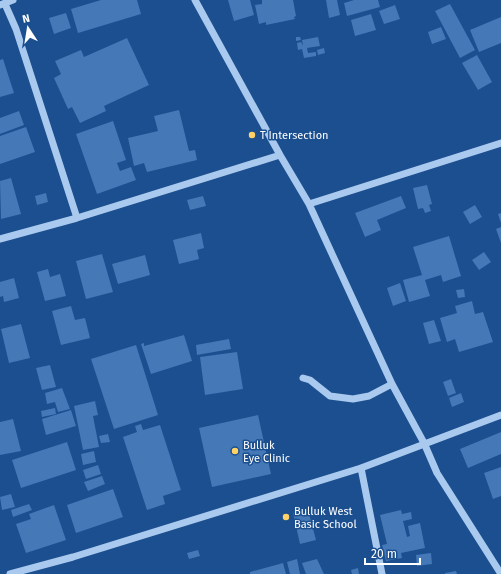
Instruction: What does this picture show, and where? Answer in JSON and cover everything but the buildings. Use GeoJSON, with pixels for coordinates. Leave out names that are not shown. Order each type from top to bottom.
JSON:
{"type":"FeatureCollection","features":[{"type":"Feature","properties":{"kind":"street"},"geometry":{"type":"LineString","coordinates":[[13,0],[2,4],[16,29],[77,218]]}},
{"type":"Feature","properties":{"kind":"street"},"geometry":{"type":"LineString","coordinates":[[196,0],[280,155],[309,204],[392,384],[424,443],[437,473],[501,574]]}},
{"type":"Feature","properties":{"kind":"street"},"geometry":{"type":"LineString","coordinates":[[309,204],[501,144]]}},
{"type":"Feature","properties":{"kind":"street"},"geometry":{"type":"LineString","coordinates":[[0,239],[77,218],[280,155]]}},
{"type":"Feature","properties":{"kind":"street"},"geometry":{"type":"LineString","coordinates":[[303,378],[310,380],[330,396],[353,399],[369,396],[392,384]]}},
{"type":"Feature","properties":{"kind":"street"},"geometry":{"type":"LineString","coordinates":[[10,574],[73,557],[361,468],[501,415]]}},
{"type":"Feature","properties":{"kind":"street"},"geometry":{"type":"LineString","coordinates":[[361,468],[382,574]]}},
{"type":"Feature","properties":{"kind":"place","name":"T Intersection"},"geometry":{"type":"Point","coordinates":[252,135]}},
{"type":"Feature","properties":{"kind":"place","name":"Bulluk Eye Clinic"},"geometry":{"type":"Point","coordinates":[235,451]}},
{"type":"Feature","properties":{"kind":"place","name":"Bulluk West Basic School"},"geometry":{"type":"Point","coordinates":[286,517]}}]}
